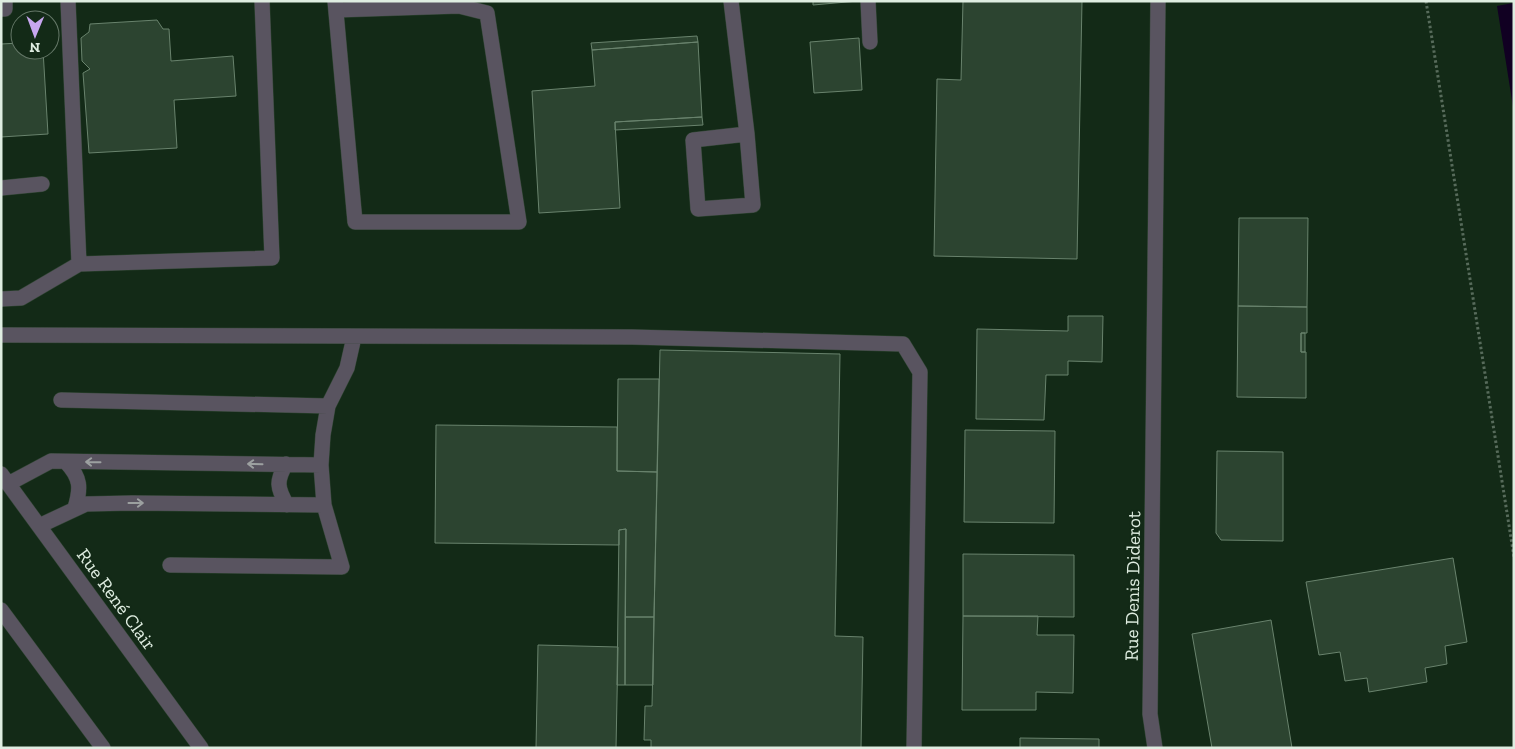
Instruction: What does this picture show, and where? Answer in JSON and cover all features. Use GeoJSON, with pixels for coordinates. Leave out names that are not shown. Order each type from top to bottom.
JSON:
{"type":"FeatureCollection","features":[{"type":"Feature","properties":{"kind":"lane"},"geometry":{"type":"LineString","coordinates":[[1,9],[5,9],[5,1]]}},
{"type":"Feature","properties":{"kind":"lane"},"geometry":{"type":"LineString","coordinates":[[68,1],[79,264]]}},
{"type":"Feature","properties":{"kind":"lane"},"geometry":{"type":"LineString","coordinates":[[1,299],[21,298],[79,264],[272,258],[262,1]]}},
{"type":"Feature","properties":{"kind":"lane"},"geometry":{"type":"LineString","coordinates":[[732,1],[747,134],[753,205],[698,210],[694,140],[747,134]]}},
{"type":"Feature","properties":{"kind":"lane"},"geometry":{"type":"LineString","coordinates":[[868,1],[870,42]]}},
{"type":"Feature","properties":{"kind":"lane","name":"Rue Denis Diderot"},"geometry":{"type":"LineString","coordinates":[[1155,748],[1150,714],[1158,1]]}},
{"type":"Feature","properties":{"kind":"lane"},"geometry":{"type":"LineString","coordinates":[[336,6],[459,6],[487,13],[519,222],[355,222],[336,6]]}},
{"type":"Feature","properties":{"kind":"lane"},"geometry":{"type":"LineString","coordinates":[[1,188],[42,184]]}},
{"type":"Feature","properties":{"kind":"lane"},"geometry":{"type":"LineString","coordinates":[[1,335],[632,337],[903,344],[920,372],[914,748]]}},
{"type":"Feature","properties":{"kind":"lane"},"geometry":{"type":"LineString","coordinates":[[170,566],[342,567],[324,505],[321,465],[323,435],[328,406],[347,368],[354,337]]}},
{"type":"Feature","properties":{"kind":"lane"},"geometry":{"type":"LineString","coordinates":[[61,400],[328,406]]}},
{"type":"Feature","properties":{"kind":"lane"},"geometry":{"type":"LineString","coordinates":[[5,479],[51,461],[321,465]]}},
{"type":"Feature","properties":{"kind":"lane"},"geometry":{"type":"LineString","coordinates":[[66,462],[74,470],[78,478],[78,497],[75,508]]}},
{"type":"Feature","properties":{"kind":"lane"},"geometry":{"type":"LineString","coordinates":[[286,464],[281,473],[279,488],[287,505]]}},
{"type":"Feature","properties":{"kind":"lane","name":"Rue René Clair"},"geometry":{"type":"LineString","coordinates":[[5,479],[200,748]]}},
{"type":"Feature","properties":{"kind":"lane"},"geometry":{"type":"LineString","coordinates":[[39,526],[86,504],[324,505]]}},
{"type":"Feature","properties":{"kind":"lane"},"geometry":{"type":"LineString","coordinates":[[1,610],[103,748]]}},
{"type":"Feature","properties":{"kind":"path"},"geometry":{"type":"LineString","coordinates":[[1426,1],[1514,557]]}},
{"type":"Feature","properties":{"kind":"shaded area"},"geometry":{"type":"Polygon","coordinates":[[[1514,4],[1514,113],[1497,6],[1514,4]]]}},
{"type":"Feature","properties":{"kind":"building"},"geometry":{"type":"Polygon","coordinates":[[[813,1],[858,1],[813,5],[813,1]]]}},
{"type":"Feature","properties":{"kind":"building"},"geometry":{"type":"Polygon","coordinates":[[[963,1],[1082,1],[1077,259],[934,256],[937,79],[961,80],[963,1]]]}},
{"type":"Feature","properties":{"kind":"building"},"geometry":{"type":"Polygon","coordinates":[[[157,20],[163,29],[169,29],[171,61],[233,56],[236,96],[174,100],[177,148],[89,153],[83,73],[90,69],[82,61],[81,38],[89,32],[90,24],[157,20]]]}},
{"type":"Feature","properties":{"kind":"building"},"geometry":{"type":"Polygon","coordinates":[[[697,36],[698,42],[592,50],[591,43],[697,36]]]}},
{"type":"Feature","properties":{"kind":"building"},"geometry":{"type":"Polygon","coordinates":[[[859,38],[862,90],[814,93],[810,42],[859,38]]]}},
{"type":"Feature","properties":{"kind":"building"},"geometry":{"type":"Polygon","coordinates":[[[698,42],[702,117],[615,122],[620,208],[539,213],[532,91],[595,86],[592,50],[698,42]]]}},
{"type":"Feature","properties":{"kind":"building"},"geometry":{"type":"Polygon","coordinates":[[[1,44],[10,44],[10,60],[44,60],[48,134],[1,137],[1,44]]]}},
{"type":"Feature","properties":{"kind":"building"},"geometry":{"type":"Polygon","coordinates":[[[702,117],[703,125],[615,130],[615,122],[702,117]]]}},
{"type":"Feature","properties":{"kind":"building"},"geometry":{"type":"Polygon","coordinates":[[[1239,218],[1308,218],[1307,307],[1238,306],[1239,218]]]}},
{"type":"Feature","properties":{"kind":"building"},"geometry":{"type":"Polygon","coordinates":[[[1238,306],[1307,307],[1307,333],[1301,333],[1301,352],[1306,352],[1306,398],[1237,397],[1238,306]]]}},
{"type":"Feature","properties":{"kind":"building"},"geometry":{"type":"Polygon","coordinates":[[[1068,316],[1103,316],[1102,362],[1068,361],[1068,375],[1046,375],[1044,420],[976,419],[977,329],[1068,331],[1068,316]]]}},
{"type":"Feature","properties":{"kind":"building"},"geometry":{"type":"Polygon","coordinates":[[[1301,333],[1305,333],[1305,352],[1301,352],[1301,333]]]}},
{"type":"Feature","properties":{"kind":"building"},"geometry":{"type":"Polygon","coordinates":[[[660,350],[840,354],[835,636],[863,637],[861,748],[651,748],[651,740],[644,740],[645,706],[652,706],[660,350]]]}},
{"type":"Feature","properties":{"kind":"building"},"geometry":{"type":"Polygon","coordinates":[[[618,379],[659,379],[657,472],[617,471],[618,379]]]}},
{"type":"Feature","properties":{"kind":"building"},"geometry":{"type":"Polygon","coordinates":[[[436,425],[617,427],[617,471],[657,472],[654,617],[625,617],[626,529],[619,530],[619,545],[435,543],[436,425]]]}},
{"type":"Feature","properties":{"kind":"building"},"geometry":{"type":"Polygon","coordinates":[[[965,430],[1055,431],[1054,523],[964,522],[965,430]]]}},
{"type":"Feature","properties":{"kind":"building"},"geometry":{"type":"Polygon","coordinates":[[[1217,451],[1283,452],[1283,541],[1221,540],[1216,533],[1217,451]]]}},
{"type":"Feature","properties":{"kind":"building"},"geometry":{"type":"Polygon","coordinates":[[[626,529],[625,685],[617,685],[619,530],[626,529]]]}},
{"type":"Feature","properties":{"kind":"building"},"geometry":{"type":"Polygon","coordinates":[[[963,554],[1074,555],[1074,617],[963,616],[963,554]]]}},
{"type":"Feature","properties":{"kind":"building"},"geometry":{"type":"Polygon","coordinates":[[[1453,558],[1467,642],[1445,646],[1447,664],[1425,668],[1427,682],[1369,692],[1367,678],[1345,681],[1340,652],[1319,655],[1306,582],[1453,558]]]}},
{"type":"Feature","properties":{"kind":"building"},"geometry":{"type":"Polygon","coordinates":[[[963,616],[1038,616],[1037,635],[1074,635],[1073,693],[1036,692],[1036,710],[962,710],[963,616]]]}},
{"type":"Feature","properties":{"kind":"building"},"geometry":{"type":"Polygon","coordinates":[[[625,617],[654,617],[653,685],[625,685],[625,617]]]}},
{"type":"Feature","properties":{"kind":"building"},"geometry":{"type":"Polygon","coordinates":[[[1271,620],[1292,748],[1212,748],[1192,634],[1271,620]]]}},
{"type":"Feature","properties":{"kind":"building"},"geometry":{"type":"Polygon","coordinates":[[[538,645],[618,647],[616,748],[536,748],[538,645]]]}},
{"type":"Feature","properties":{"kind":"building"},"geometry":{"type":"Polygon","coordinates":[[[1020,738],[1099,739],[1099,748],[1020,748],[1020,738]]]}}]}
